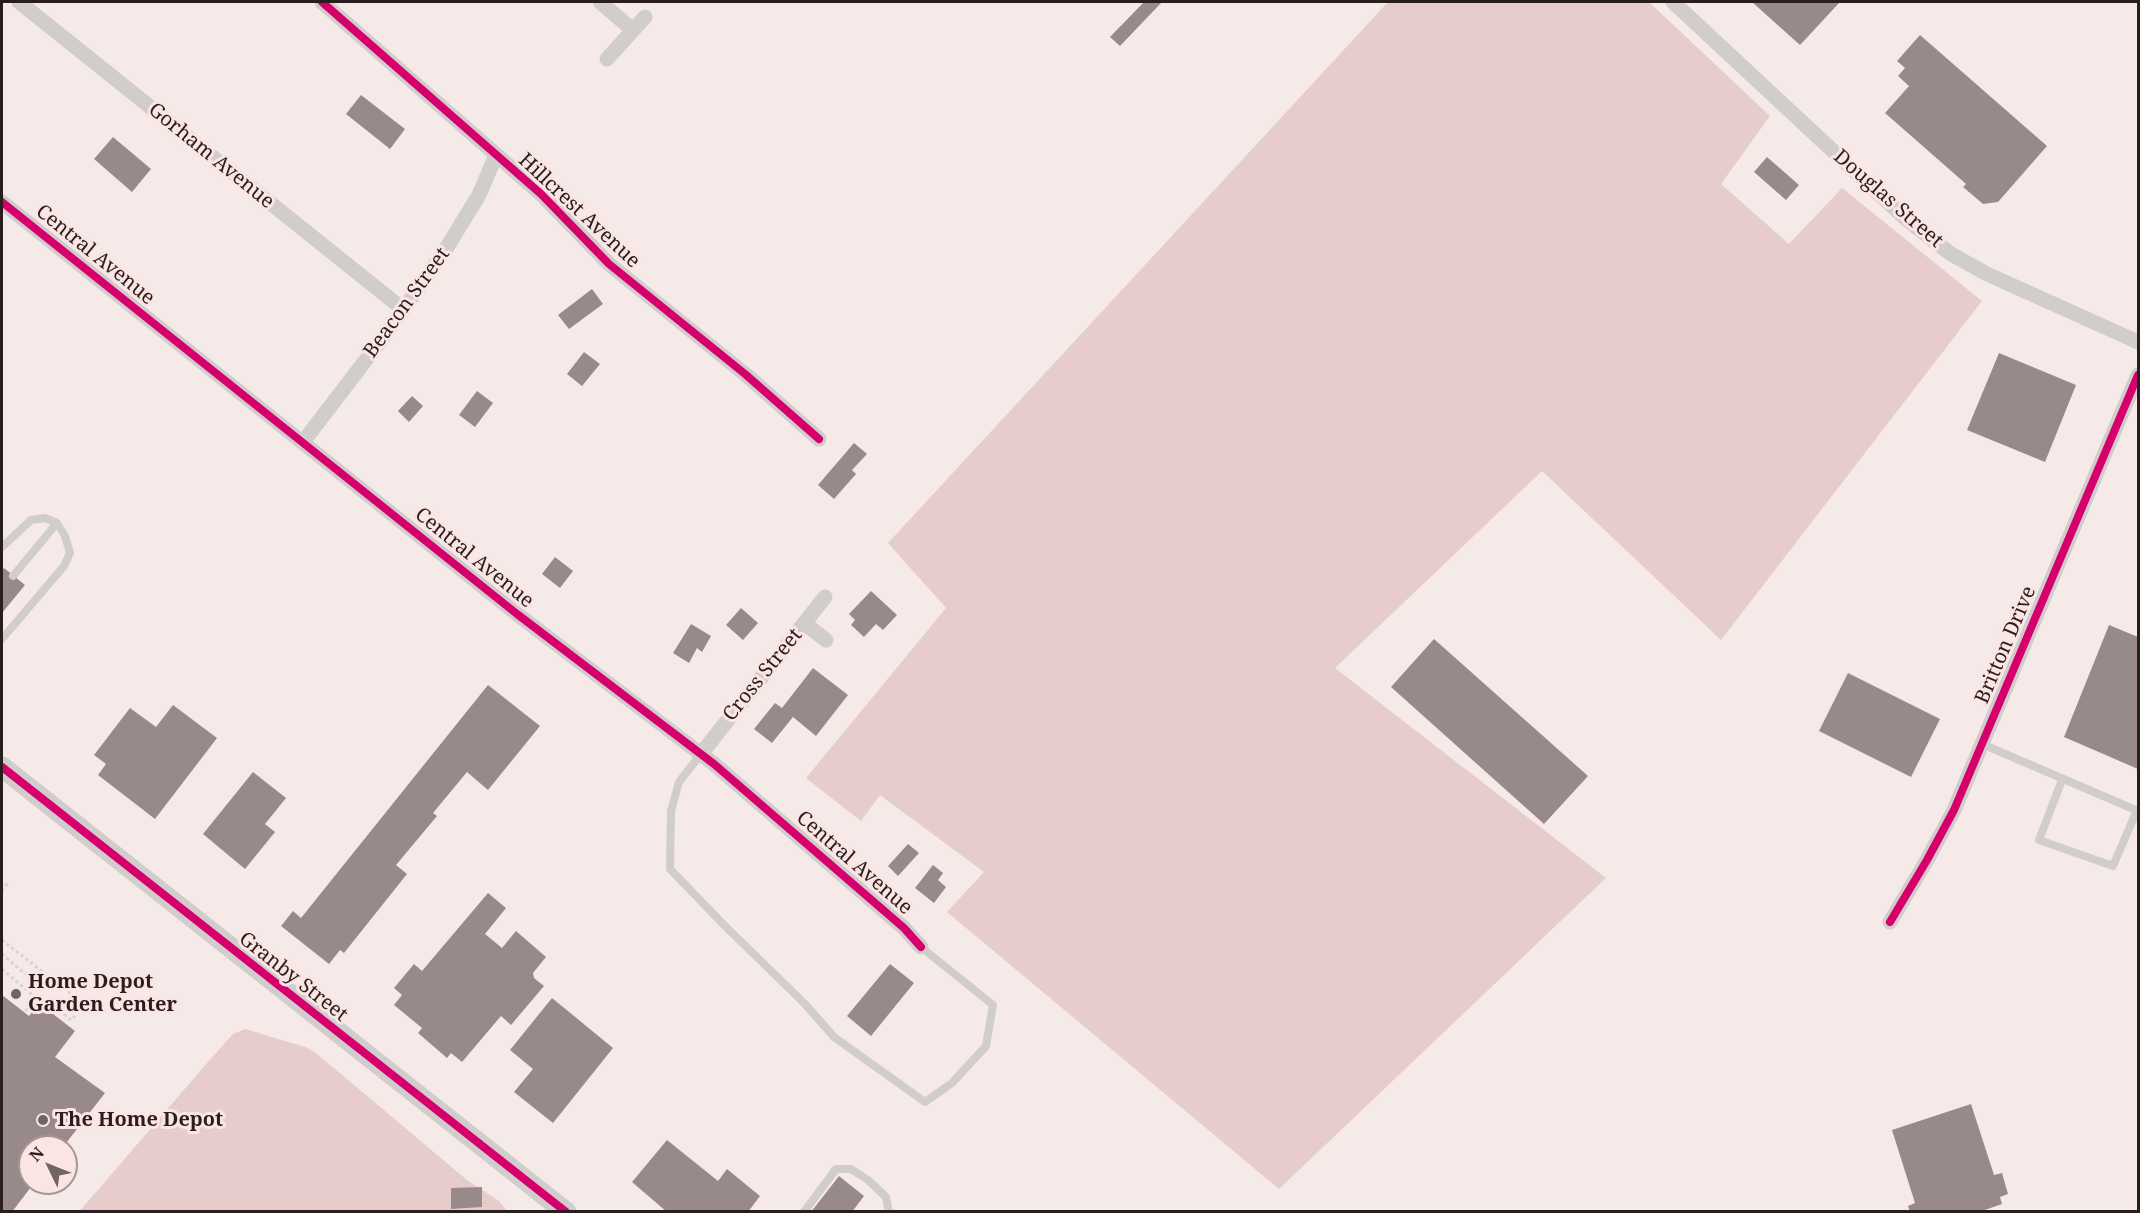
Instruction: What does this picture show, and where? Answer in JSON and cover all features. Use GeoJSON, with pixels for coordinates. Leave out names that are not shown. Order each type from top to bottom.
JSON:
{"type":"FeatureCollection","features":[{"type":"Feature","properties":{"kind":"main road","name":"Granby Street"},"geometry":{"type":"LineString","coordinates":[[2,767],[566,1212]]}},
{"type":"Feature","properties":{"kind":"street","name":"Gorham Avenue"},"geometry":{"type":"LineString","coordinates":[[19,2],[404,310]]}},
{"type":"Feature","properties":{"kind":"street","name":"Hillcrest Avenue"},"geometry":{"type":"LineString","coordinates":[[322,2],[554,207],[609,264],[745,374],[819,439]]}},
{"type":"Feature","properties":{"kind":"street"},"geometry":{"type":"LineString","coordinates":[[600,2],[633,30]]}},
{"type":"Feature","properties":{"kind":"street","name":"Douglas Street"},"geometry":{"type":"LineString","coordinates":[[1673,2],[1905,218],[1951,254],[1987,274],[2139,342]]}},
{"type":"Feature","properties":{"kind":"street"},"geometry":{"type":"LineString","coordinates":[[607,59],[645,17]]}},
{"type":"Feature","properties":{"kind":"street","name":"Beacon Street"},"geometry":{"type":"LineString","coordinates":[[303,442],[404,310],[444,252],[471,209],[496,155]]}},
{"type":"Feature","properties":{"kind":"street","name":"Central Avenue"},"geometry":{"type":"LineString","coordinates":[[2,202],[524,619],[700,754],[904,928],[921,947]]}},
{"type":"Feature","properties":{"kind":"street","name":"Britton Drive"},"geometry":{"type":"LineString","coordinates":[[1890,922],[1941,836],[2139,375]]}},
{"type":"Feature","properties":{"kind":"street","name":"Cross Street"},"geometry":{"type":"LineString","coordinates":[[700,754],[825,597]]}},
{"type":"Feature","properties":{"kind":"street"},"geometry":{"type":"LineString","coordinates":[[804,623],[826,640]]}},
{"type":"Feature","properties":{"kind":"lane"},"geometry":{"type":"LineString","coordinates":[[2,547],[31,520],[45,518],[57,523],[65,536],[70,553],[64,566],[2,639]]}},
{"type":"Feature","properties":{"kind":"lane"},"geometry":{"type":"LineString","coordinates":[[13,576],[57,523]]}},
{"type":"Feature","properties":{"kind":"lane"},"geometry":{"type":"LineString","coordinates":[[1982,744],[2138,811],[2113,866],[2039,840],[2062,780]]}},
{"type":"Feature","properties":{"kind":"lane"},"geometry":{"type":"LineString","coordinates":[[700,754],[679,782],[671,811],[670,869],[805,1004],[834,1037],[925,1102],[952,1083],[986,1046],[993,1005],[921,947]]}},
{"type":"Feature","properties":{"kind":"lane"},"geometry":{"type":"LineString","coordinates":[[804,1212],[836,1169],[851,1170],[868,1180],[886,1197],[889,1212]]}},
{"type":"Feature","properties":{"kind":"path"},"geometry":{"type":"LineString","coordinates":[[2,891],[9,881]]}},
{"type":"Feature","properties":{"kind":"path"},"geometry":{"type":"LineString","coordinates":[[2,940],[85,1005],[71,1020],[2,969]]}},
{"type":"Feature","properties":{"kind":"path"},"geometry":{"type":"LineString","coordinates":[[2,954],[43,989]]}},
{"type":"Feature","properties":{"kind":"path"},"geometry":{"type":"LineString","coordinates":[[24,1012],[51,978]]}},
{"type":"Feature","properties":{"kind":"shaded area"},"geometry":{"type":"Polygon","coordinates":[[[1388,2],[1649,2],[1770,116],[1721,184],[1789,244],[1842,188],[1982,301],[1721,640],[1542,471],[1335,668],[1606,878],[1279,1189],[947,912],[984,872],[880,795],[861,821],[806,778],[946,608],[888,543],[1388,2]]]}},
{"type":"Feature","properties":{"kind":"shaded area"},"geometry":{"type":"Polygon","coordinates":[[[245,1029],[305,1047],[316,1053],[467,1180],[499,1201],[507,1211],[79,1212],[233,1034],[245,1029]]]}},
{"type":"Feature","properties":{"kind":"building"},"geometry":{"type":"Polygon","coordinates":[[[1144,2],[1162,2],[1120,46],[1110,37],[1144,2]]]}},
{"type":"Feature","properties":{"kind":"building"},"geometry":{"type":"Polygon","coordinates":[[[1752,2],[1840,2],[1800,45],[1752,2]]]}},
{"type":"Feature","properties":{"kind":"building"},"geometry":{"type":"Polygon","coordinates":[[[1920,35],[2047,146],[1998,202],[1983,204],[1963,187],[1966,184],[1885,113],[1909,86],[1898,76],[1905,68],[1897,61],[1920,35]]]}},
{"type":"Feature","properties":{"kind":"building"},"geometry":{"type":"Polygon","coordinates":[[[361,95],[405,129],[390,149],[346,114],[361,95]]]}},
{"type":"Feature","properties":{"kind":"building"},"geometry":{"type":"Polygon","coordinates":[[[113,137],[151,169],[132,192],[94,159],[113,137]]]}},
{"type":"Feature","properties":{"kind":"building"},"geometry":{"type":"Polygon","coordinates":[[[1767,157],[1799,185],[1786,200],[1754,172],[1767,157]]]}},
{"type":"Feature","properties":{"kind":"building"},"geometry":{"type":"Polygon","coordinates":[[[592,289],[603,304],[569,329],[558,315],[592,289]]]}},
{"type":"Feature","properties":{"kind":"building"},"geometry":{"type":"Polygon","coordinates":[[[584,352],[600,364],[582,386],[567,374],[584,352]]]}},
{"type":"Feature","properties":{"kind":"building"},"geometry":{"type":"Polygon","coordinates":[[[1999,353],[2076,385],[2045,462],[1967,430],[1999,353]]]}},
{"type":"Feature","properties":{"kind":"building"},"geometry":{"type":"Polygon","coordinates":[[[477,391],[493,403],[475,427],[459,415],[477,391]]]}},
{"type":"Feature","properties":{"kind":"building"},"geometry":{"type":"Polygon","coordinates":[[[412,396],[423,406],[409,422],[398,411],[412,396]]]}},
{"type":"Feature","properties":{"kind":"building"},"geometry":{"type":"Polygon","coordinates":[[[854,443],[867,454],[852,470],[856,474],[834,499],[818,485],[854,443]]]}},
{"type":"Feature","properties":{"kind":"building"},"geometry":{"type":"Polygon","coordinates":[[[555,557],[573,571],[560,588],[542,574],[555,557]]]}},
{"type":"Feature","properties":{"kind":"building"},"geometry":{"type":"Polygon","coordinates":[[[4,568],[25,585],[2,613],[2,571],[4,568]]]}},
{"type":"Feature","properties":{"kind":"building"},"geometry":{"type":"Polygon","coordinates":[[[871,591],[897,615],[883,630],[876,624],[864,637],[851,625],[855,620],[849,614],[871,591]]]}},
{"type":"Feature","properties":{"kind":"building"},"geometry":{"type":"Polygon","coordinates":[[[741,608],[758,623],[743,640],[726,625],[741,608]]]}},
{"type":"Feature","properties":{"kind":"building"},"geometry":{"type":"Polygon","coordinates":[[[691,624],[711,636],[702,652],[697,648],[689,663],[673,653],[691,624]]]}},
{"type":"Feature","properties":{"kind":"building"},"geometry":{"type":"Polygon","coordinates":[[[2109,625],[2138,637],[2138,769],[2064,737],[2109,625]]]}},
{"type":"Feature","properties":{"kind":"building"},"geometry":{"type":"Polygon","coordinates":[[[1434,639],[1588,776],[1544,824],[1391,687],[1434,639]]]}},
{"type":"Feature","properties":{"kind":"building"},"geometry":{"type":"Polygon","coordinates":[[[813,668],[848,695],[816,736],[793,717],[772,743],[754,729],[775,703],[782,708],[813,668]]]}},
{"type":"Feature","properties":{"kind":"building"},"geometry":{"type":"Polygon","coordinates":[[[1848,673],[1940,719],[1911,777],[1819,731],[1848,673]]]}},
{"type":"Feature","properties":{"kind":"building"},"geometry":{"type":"Polygon","coordinates":[[[488,685],[540,726],[488,790],[467,772],[433,813],[437,816],[396,865],[407,874],[344,953],[340,950],[329,964],[281,926],[293,911],[301,918],[488,685]]]}},
{"type":"Feature","properties":{"kind":"building"},"geometry":{"type":"Polygon","coordinates":[[[173,705],[217,738],[155,819],[98,775],[106,764],[94,755],[130,708],[156,727],[173,705]]]}},
{"type":"Feature","properties":{"kind":"building"},"geometry":{"type":"Polygon","coordinates":[[[253,772],[286,798],[265,824],[275,832],[245,869],[203,834],[253,772]]]}},
{"type":"Feature","properties":{"kind":"building"},"geometry":{"type":"Polygon","coordinates":[[[908,844],[919,853],[898,876],[888,866],[908,844]]]}},
{"type":"Feature","properties":{"kind":"building"},"geometry":{"type":"Polygon","coordinates":[[[933,865],[943,873],[938,880],[946,887],[934,903],[915,888],[933,865]]]}},
{"type":"Feature","properties":{"kind":"building"},"geometry":{"type":"Polygon","coordinates":[[[488,893],[506,908],[485,934],[502,948],[516,931],[546,957],[533,973],[534,978],[544,986],[511,1025],[501,1016],[462,1062],[451,1053],[447,1058],[418,1033],[422,1028],[394,1005],[402,995],[394,988],[414,964],[422,971],[488,893]]]}},
{"type":"Feature","properties":{"kind":"building"},"geometry":{"type":"Polygon","coordinates":[[[890,964],[914,983],[871,1036],[847,1016],[890,964]]]}},
{"type":"Feature","properties":{"kind":"building","name":"The Home Depot"},"geometry":{"type":"Polygon","coordinates":[[[2,995],[29,1016],[39,1003],[75,1031],[55,1057],[105,1093],[72,1135],[18,1135],[18,1195],[25,1195],[12,1212],[2,1212],[2,995]]]}},
{"type":"Feature","properties":{"kind":"building"},"geometry":{"type":"Polygon","coordinates":[[[552,998],[613,1048],[553,1123],[514,1092],[533,1069],[510,1050],[552,998]]]}},
{"type":"Feature","properties":{"kind":"building"},"geometry":{"type":"Polygon","coordinates":[[[1971,1104],[1994,1175],[2002,1173],[2008,1194],[2000,1197],[2002,1204],[1979,1212],[1910,1212],[1908,1206],[1915,1203],[1892,1130],[1971,1104]]]}},
{"type":"Feature","properties":{"kind":"building"},"geometry":{"type":"Polygon","coordinates":[[[667,1140],[718,1181],[727,1169],[760,1196],[748,1212],[667,1212],[632,1182],[667,1140]]]}},
{"type":"Feature","properties":{"kind":"building"},"geometry":{"type":"Polygon","coordinates":[[[839,1176],[864,1196],[852,1212],[811,1212],[839,1176]]]}},
{"type":"Feature","properties":{"kind":"building"},"geometry":{"type":"Polygon","coordinates":[[[482,1187],[482,1207],[451,1209],[451,1188],[482,1187]]]}},
{"type":"Feature","properties":{"kind":"cycle path"},"geometry":{"type":"LineString","coordinates":[[322,2],[541,194],[609,264],[745,374],[819,439]]}},
{"type":"Feature","properties":{"kind":"cycle path"},"geometry":{"type":"LineString","coordinates":[[2,202],[517,614],[714,764],[904,928],[921,947]]}},
{"type":"Feature","properties":{"kind":"cycle path"},"geometry":{"type":"LineString","coordinates":[[1890,922],[1954,810],[2138,375]]}},
{"type":"Feature","properties":{"kind":"cycle path"},"geometry":{"type":"LineString","coordinates":[[2,767],[566,1212]]}},
{"type":"Feature","properties":{"kind":"place","name":"Home Depot Garden Center"},"geometry":{"type":"Point","coordinates":[16,994]}},
{"type":"Feature","properties":{"kind":"place","name":"The Home Depot"},"geometry":{"type":"Point","coordinates":[43,1120]}}]}
